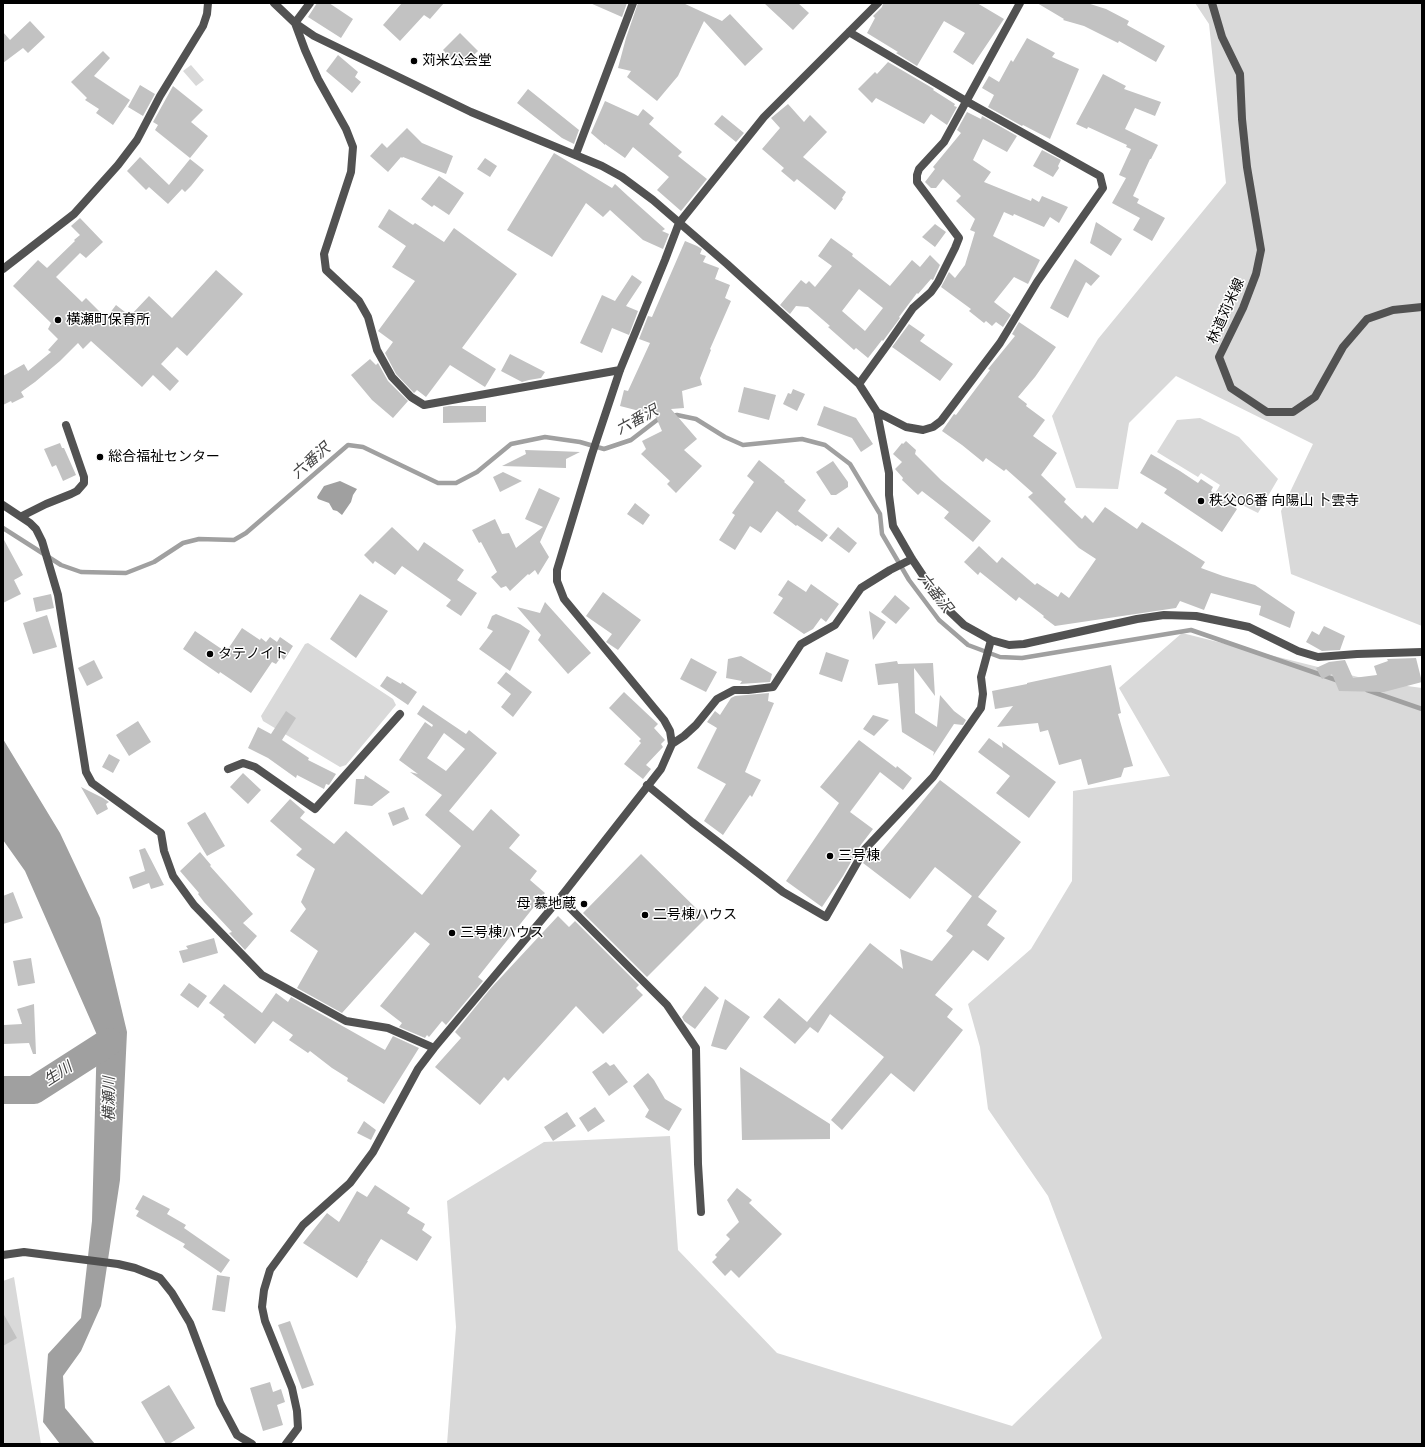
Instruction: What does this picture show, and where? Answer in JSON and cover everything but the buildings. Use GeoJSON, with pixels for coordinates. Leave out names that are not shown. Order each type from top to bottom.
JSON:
{"type":"FeatureCollection","features":[{"type":"Feature","properties":{"kind":"street"},"geometry":{"type":"LineString","coordinates":[[3,269],[74,214],[118,165],[137,140],[160,96],[203,26],[207,14],[208,3]]}},
{"type":"Feature","properties":{"kind":"street"},"geometry":{"type":"LineString","coordinates":[[274,3],[295,23],[314,36],[471,112],[576,154],[622,177],[653,200],[733,269],[859,384],[877,412],[889,473],[889,495],[893,526],[909,560],[942,604],[964,625],[991,640],[1009,645],[1024,644],[1137,619],[1164,615],[1196,616],[1249,627],[1298,651],[1318,657],[1422,652]]}},
{"type":"Feature","properties":{"kind":"street"},"geometry":{"type":"LineString","coordinates":[[295,23],[310,3]]}},
{"type":"Feature","properties":{"kind":"street"},"geometry":{"type":"LineString","coordinates":[[576,154],[633,3]]}},
{"type":"Feature","properties":{"kind":"street"},"geometry":{"type":"LineString","coordinates":[[672,744],[670,731],[664,720],[564,599],[557,581],[559,560],[596,440],[620,370],[679,223],[764,117],[878,3]]}},
{"type":"Feature","properties":{"kind":"street"},"geometry":{"type":"LineString","coordinates":[[859,384],[913,308],[934,287],[955,248],[959,238],[917,182],[917,175],[919,169],[944,142],[1020,3]]}},
{"type":"Feature","properties":{"kind":"street","name":"林道苅米線"},"geometry":{"type":"LineString","coordinates":[[1212,3],[1222,37],[1240,74],[1242,119],[1247,167],[1260,250],[1256,274],[1243,308],[1219,357],[1231,388],[1267,412],[1293,412],[1316,397],[1343,347],[1367,319],[1393,310],[1422,307]]}},
{"type":"Feature","properties":{"kind":"street"},"geometry":{"type":"LineString","coordinates":[[295,23],[318,79],[346,129],[353,147],[351,172],[324,254],[326,270],[359,302],[368,317],[377,350],[392,377],[411,398],[424,405],[620,370]]}},
{"type":"Feature","properties":{"kind":"street"},"geometry":{"type":"LineString","coordinates":[[849,32],[966,102],[1100,176],[1104,188],[1037,282],[1000,343],[940,421],[923,430],[906,427],[877,412]]}},
{"type":"Feature","properties":{"kind":"street"},"geometry":{"type":"LineString","coordinates":[[22,516],[77,491],[84,483],[84,477],[66,425]]}},
{"type":"Feature","properties":{"kind":"street"},"geometry":{"type":"LineString","coordinates":[[3,505],[22,516],[36,529],[42,541],[53,575],[58,594],[86,772],[92,783],[161,833],[164,851],[173,876],[194,905],[262,975],[346,1021],[388,1028],[434,1048]]}},
{"type":"Feature","properties":{"kind":"street"},"geometry":{"type":"LineString","coordinates":[[286,1444],[298,1428],[297,1411],[292,1388],[265,1321],[262,1307],[264,1290],[270,1270],[303,1225],[350,1183],[373,1152],[418,1069],[560,898],[661,768],[672,744],[696,725],[717,699],[734,690],[773,687],[801,644],[835,625],[862,588],[909,560]]}},
{"type":"Feature","properties":{"kind":"street"},"geometry":{"type":"LineString","coordinates":[[647,785],[692,822],[783,892],[826,917],[865,849],[934,777],[981,708],[983,694],[981,677],[991,640]]}},
{"type":"Feature","properties":{"kind":"street"},"geometry":{"type":"LineString","coordinates":[[228,770],[243,763],[255,767],[315,809],[400,714]]}},
{"type":"Feature","properties":{"kind":"street"},"geometry":{"type":"LineString","coordinates":[[560,898],[667,1005],[696,1048],[698,1164],[701,1212]]}},
{"type":"Feature","properties":{"kind":"street"},"geometry":{"type":"LineString","coordinates":[[3,1255],[24,1252],[118,1264],[135,1268],[160,1278],[172,1293],[190,1323],[220,1403],[237,1435],[252,1444]]}},
{"type":"Feature","properties":{"kind":"shaded area"},"geometry":{"type":"Polygon","coordinates":[[[1195,3],[1422,3],[1422,626],[1291,574],[1281,511],[1313,444],[1176,376],[1129,423],[1118,489],[1076,488],[1052,416],[1098,339],[1226,183],[1209,24],[1195,3]]]}},
{"type":"Feature","properties":{"kind":"shaded area"},"geometry":{"type":"Polygon","coordinates":[[[191,65],[204,80],[196,86],[183,71],[191,65]]]}},
{"type":"Feature","properties":{"kind":"shaded area"},"geometry":{"type":"Polygon","coordinates":[[[1200,418],[1239,437],[1278,479],[1258,513],[1216,492],[1220,485],[1201,473],[1198,477],[1157,452],[1177,420],[1200,418]]]}},
{"type":"Feature","properties":{"kind":"shaded area"},"geometry":{"type":"Polygon","coordinates":[[[1182,633],[1378,682],[1422,688],[1422,1444],[447,1444],[456,1327],[447,1201],[544,1142],[670,1136],[678,1250],[777,1353],[1012,1426],[1102,1338],[1048,1196],[988,1109],[980,1047],[968,1004],[1031,949],[1072,881],[1073,791],[1170,776],[1119,688],[1182,633]]]}},
{"type":"Feature","properties":{"kind":"shaded area"},"geometry":{"type":"Polygon","coordinates":[[[308,643],[393,699],[396,705],[346,765],[340,767],[263,721],[261,716],[305,644],[308,643]]]}},
{"type":"Feature","properties":{"kind":"shaded area"},"geometry":{"type":"Polygon","coordinates":[[[14,1277],[41,1444],[3,1444],[3,1281],[14,1277]]]}},
{"type":"Feature","properties":{"kind":"water"},"geometry":{"type":"Polygon","coordinates":[[[340,481],[357,489],[351,502],[342,515],[333,510],[329,503],[318,499],[317,497],[324,486],[340,481]]]}},
{"type":"Feature","properties":{"kind":"water","name":"横瀬川"},"geometry":{"type":"Polygon","coordinates":[[[3,739],[60,833],[100,918],[127,1032],[120,1180],[101,1306],[81,1351],[63,1376],[65,1408],[95,1444],[60,1444],[43,1422],[48,1354],[81,1318],[92,1221],[97,1035],[25,871],[3,840],[3,739]]]}},
{"type":"Feature","properties":{"kind":"waterway","name":"六番沢"},"geometry":{"type":"LineString","coordinates":[[672,416],[677,415],[696,419],[725,437],[743,445],[802,439],[825,445],[850,464],[880,514],[882,534],[909,580],[939,620],[968,645],[1000,657],[1022,658],[1191,630],[1339,681]]}},
{"type":"Feature","properties":{"kind":"waterway","name":"六番沢"},"geometry":{"type":"LineString","coordinates":[[3,528],[61,565],[81,572],[126,573],[154,562],[183,543],[199,539],[234,540],[246,533],[348,445],[363,447],[438,483],[456,483],[477,472],[511,444],[545,437],[580,442],[604,449],[631,440],[657,420],[663,419]]}},
{"type":"Feature","properties":{"kind":"waterway"},"geometry":{"type":"LineString","coordinates":[[1367,690],[1422,709]]}},
{"type":"Feature","properties":{"kind":"waterway","name":"生川"},"geometry":{"type":"LineString","coordinates":[[3,1090],[34,1090],[109,1042]]}},
{"type":"Feature","properties":{"kind":"place","name":"苅米公会堂"},"geometry":{"type":"Point","coordinates":[414,61]}},
{"type":"Feature","properties":{"kind":"place","name":"横瀬町保育所"},"geometry":{"type":"Point","coordinates":[58,320]}},
{"type":"Feature","properties":{"kind":"place","name":"総合福祉センター"},"geometry":{"type":"Point","coordinates":[100,457]}},
{"type":"Feature","properties":{"kind":"place","name":"秩父06番 向陽山 卜雲寺"},"geometry":{"type":"Point","coordinates":[1201,501]}},
{"type":"Feature","properties":{"kind":"place","name":"タテノイト"},"geometry":{"type":"Point","coordinates":[210,654]}},
{"type":"Feature","properties":{"kind":"place","name":"三号棟"},"geometry":{"type":"Point","coordinates":[830,856]}},
{"type":"Feature","properties":{"kind":"place","name":"母 慕地蔵"},"geometry":{"type":"Point","coordinates":[584,904]}},
{"type":"Feature","properties":{"kind":"place","name":"二号棟ハウス"},"geometry":{"type":"Point","coordinates":[645,915]}},
{"type":"Feature","properties":{"kind":"place","name":"三号棟ハウス"},"geometry":{"type":"Point","coordinates":[452,933]}}]}
